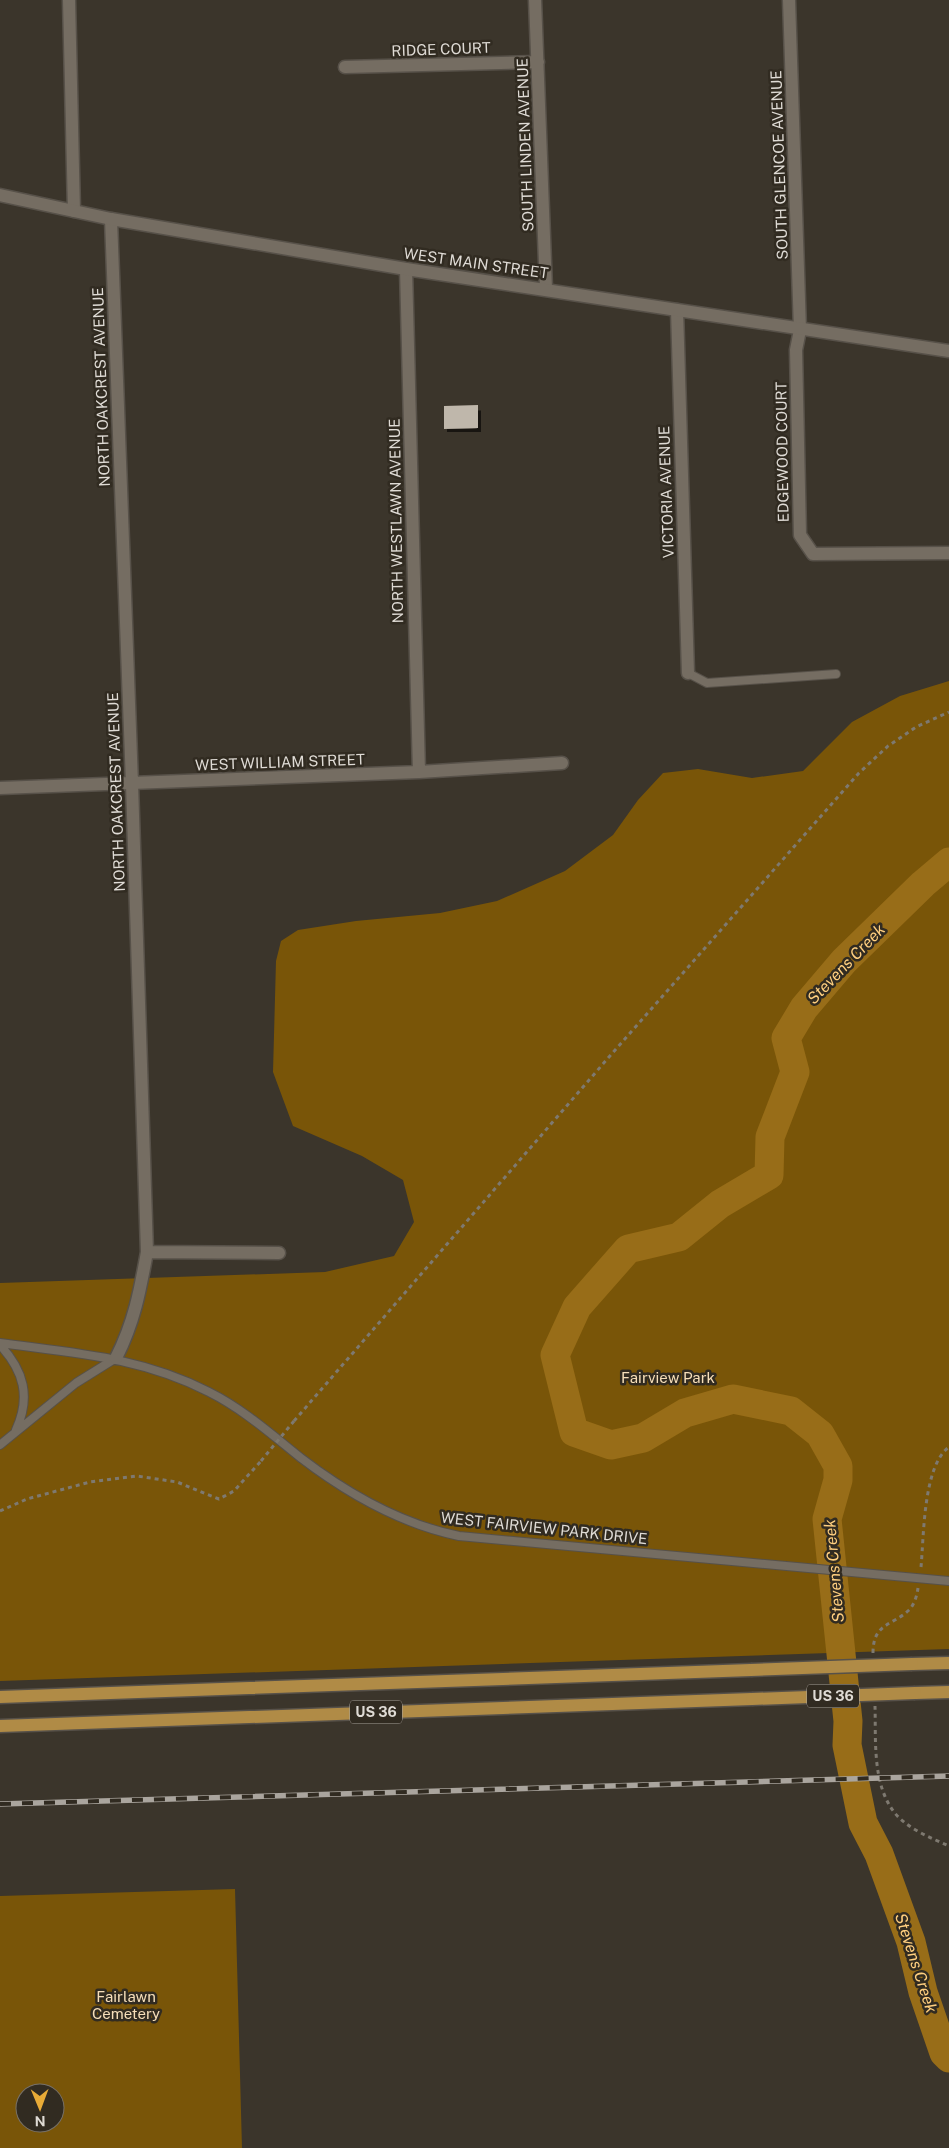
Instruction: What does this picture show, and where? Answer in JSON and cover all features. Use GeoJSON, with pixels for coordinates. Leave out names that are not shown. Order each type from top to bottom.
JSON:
{"type":"FeatureCollection","features":[{"type":"Feature","properties":{"kind":"main road","name":"US 36"},"geometry":{"type":"LineString","coordinates":[[0,1697],[949,1662]]}},
{"type":"Feature","properties":{"kind":"main road","name":"US 36"},"geometry":{"type":"LineString","coordinates":[[0,1726],[949,1692]]}},
{"type":"Feature","properties":{"kind":"street"},"geometry":{"type":"LineString","coordinates":[[69,0],[74,211]]}},
{"type":"Feature","properties":{"kind":"street","name":"SOUTH LINDEN AVENUE"},"geometry":{"type":"LineString","coordinates":[[536,0],[546,289]]}},
{"type":"Feature","properties":{"kind":"street","name":"SOUTH GLENCOE AVENUE"},"geometry":{"type":"LineString","coordinates":[[790,0],[800,330]]}},
{"type":"Feature","properties":{"kind":"street","name":"RIDGE COURT"},"geometry":{"type":"LineString","coordinates":[[345,67],[538,62]]}},
{"type":"Feature","properties":{"kind":"street","name":"WEST MAIN STREET"},"geometry":{"type":"LineString","coordinates":[[0,195],[111,219],[406,269],[949,351]]}},
{"type":"Feature","properties":{"kind":"street","name":"NORTH OAKCREST AVENUE"},"geometry":{"type":"LineString","coordinates":[[111,219],[148,1252],[129,1332],[116,1358]]}},
{"type":"Feature","properties":{"kind":"street","name":"NORTH WESTLAWN AVENUE"},"geometry":{"type":"LineString","coordinates":[[406,269],[419,772]]}},
{"type":"Feature","properties":{"kind":"street","name":"VICTORIA AVENUE"},"geometry":{"type":"LineString","coordinates":[[677,310],[688,673]]}},
{"type":"Feature","properties":{"kind":"street","name":"EDGEWOOD COURT"},"geometry":{"type":"LineString","coordinates":[[800,330],[796,350],[800,535],[812,554],[949,553]]}},
{"type":"Feature","properties":{"kind":"street","name":"WEST WILLIAM STREET"},"geometry":{"type":"LineString","coordinates":[[0,788],[419,772],[562,763]]}},
{"type":"Feature","properties":{"kind":"street"},"geometry":{"type":"LineString","coordinates":[[148,1252],[279,1253]]}},
{"type":"Feature","properties":{"kind":"lane"},"geometry":{"type":"LineString","coordinates":[[688,673],[707,683],[836,674]]}},
{"type":"Feature","properties":{"kind":"lane"},"geometry":{"type":"LineString","coordinates":[[0,1344],[17,1366],[22,1380],[24,1406],[22,1417],[15,1432]]}},
{"type":"Feature","properties":{"kind":"lane","name":"WEST FAIRVIEW PARK DRIVE"},"geometry":{"type":"LineString","coordinates":[[0,1344],[116,1358],[172,1375],[210,1392],[239,1410],[334,1481],[397,1517],[431,1530],[459,1536],[949,1581]]}},
{"type":"Feature","properties":{"kind":"lane"},"geometry":{"type":"LineString","coordinates":[[0,1444],[76,1383],[116,1358]]}},
{"type":"Feature","properties":{"kind":"path"},"geometry":{"type":"LineString","coordinates":[[0,1511],[27,1500],[90,1482],[137,1476],[177,1482],[219,1499],[234,1491],[859,773],[888,746],[916,727],[949,712]]}},
{"type":"Feature","properties":{"kind":"green space","name":"Fairview Park"},"geometry":{"type":"Polygon","coordinates":[[[949,681],[949,1649],[0,1681],[0,1283],[325,1272],[394,1256],[414,1222],[403,1180],[362,1156],[293,1126],[273,1072],[276,961],[281,941],[298,930],[356,921],[440,913],[497,901],[565,871],[613,835],[638,800],[663,773],[698,769],[752,778],[803,771],[852,722],[900,696],[949,681]]]}},
{"type":"Feature","properties":{"kind":"green space","name":"Fairlawn Cemetery"},"geometry":{"type":"Polygon","coordinates":[[[235,1889],[242,2148],[0,2148],[0,1896],[235,1889]]]}},
{"type":"Feature","properties":{"kind":"building"},"geometry":{"type":"Polygon","coordinates":[[[478,405],[478,428],[444,429],[444,406],[478,405]]]}},
{"type":"Feature","properties":{"kind":"waterway","name":"Stevens Creek"},"geometry":{"type":"LineString","coordinates":[[949,862],[923,884],[844,961],[804,1008],[786,1038],[795,1072],[770,1137],[769,1175],[720,1204],[679,1237],[628,1249],[577,1307],[555,1355],[574,1432],[611,1445],[643,1438],[685,1413],[733,1399],[791,1411],[820,1434],[838,1466],[838,1480],[827,1519],[848,1721],[847,1745],[863,1823],[879,1854],[911,1942],[923,1992],[944,2053],[949,2058]]}},
{"type":"Feature","properties":{"kind":"railway"},"geometry":{"type":"LineString","coordinates":[[0,1804],[949,1776]]}}]}
